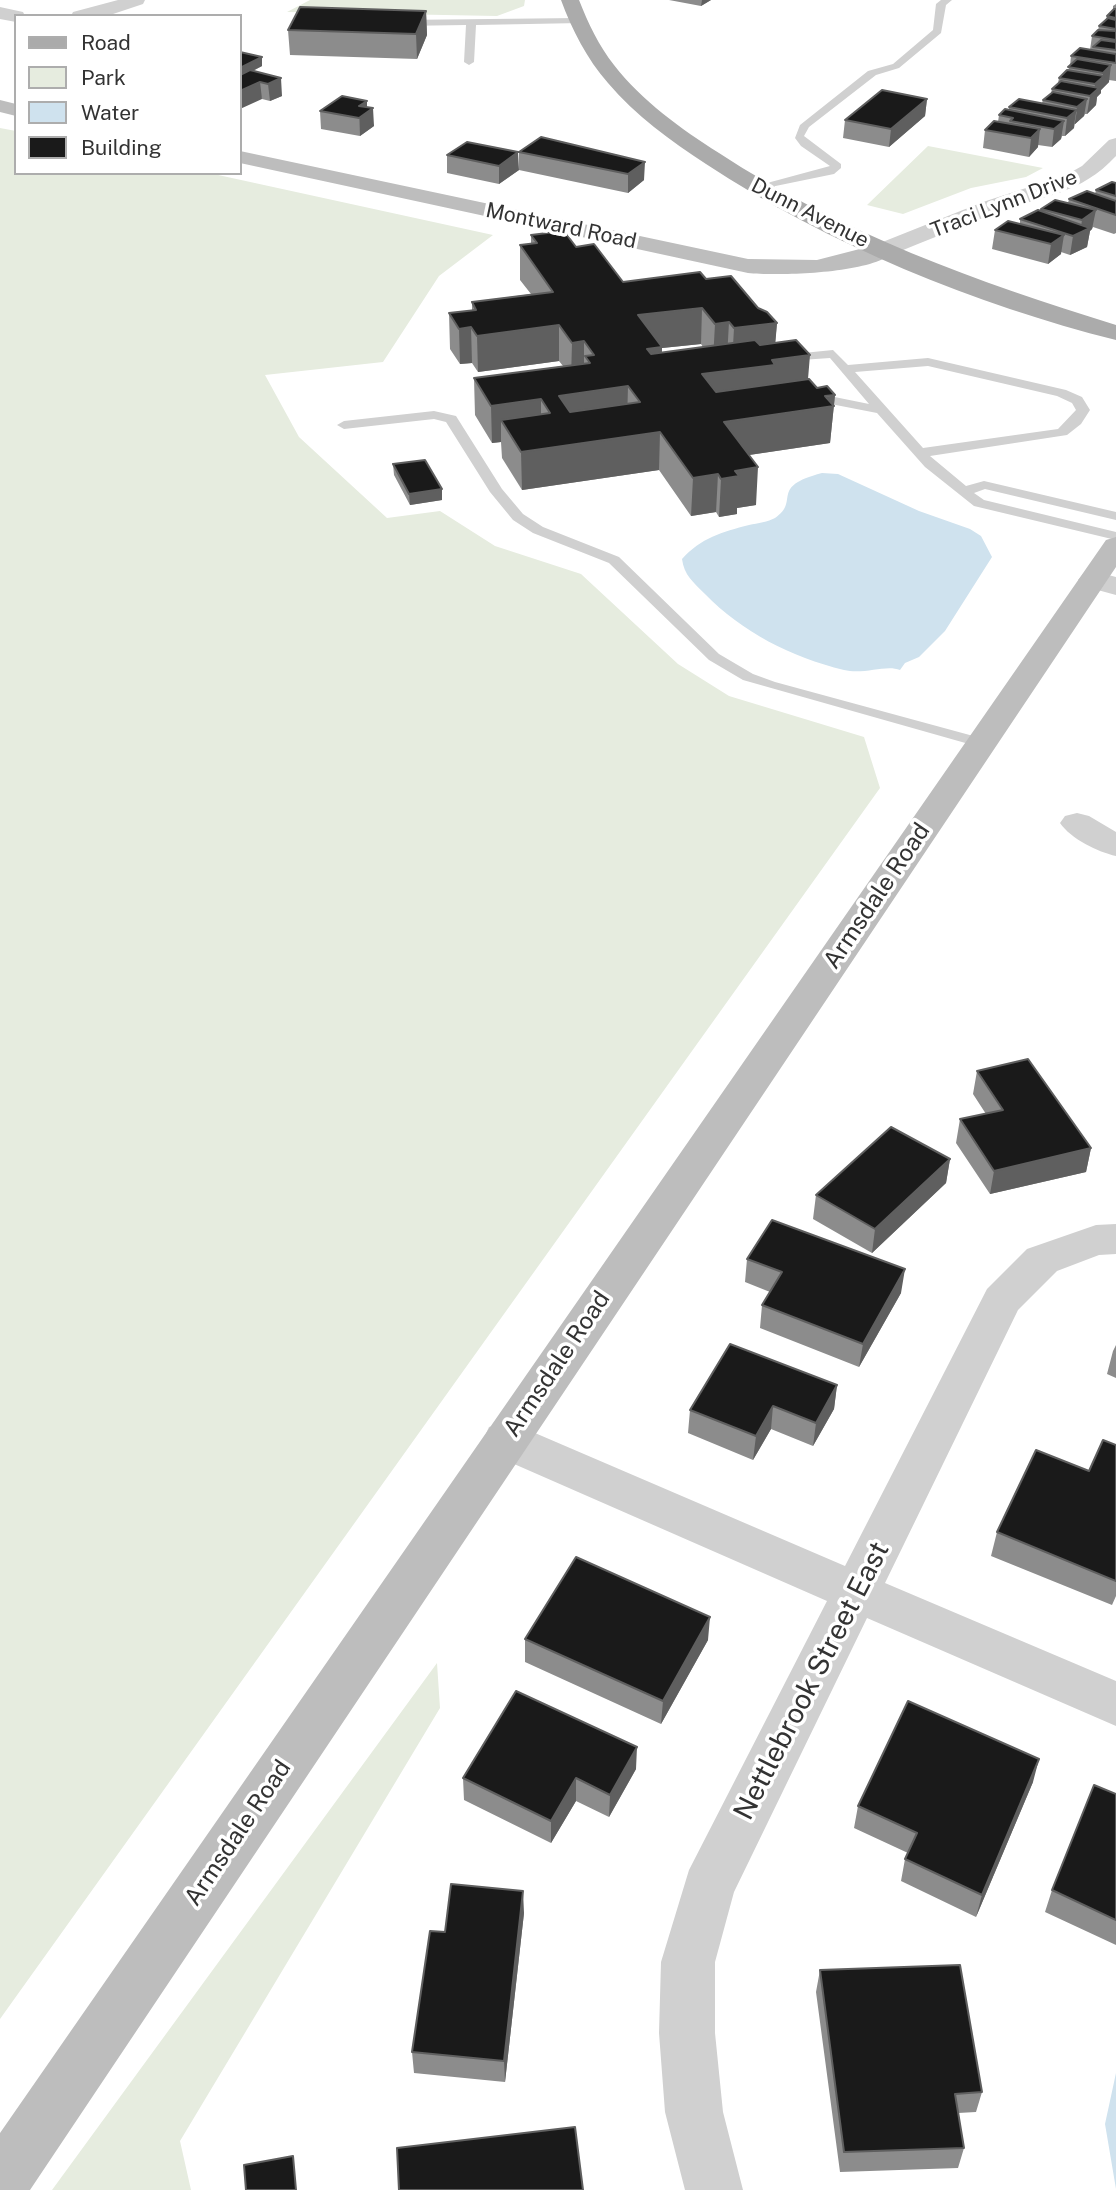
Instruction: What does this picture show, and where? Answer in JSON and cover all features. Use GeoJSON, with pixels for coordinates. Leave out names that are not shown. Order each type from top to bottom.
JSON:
{"type":"FeatureCollection","features":[{"type":"Feature","properties":{"kind":"main road","name":"Dunn Avenue"},"geometry":{"type":"LineString","coordinates":[[570,0],[578,21],[614,78],[644,107],[714,160],[760,188],[883,250],[971,285],[1116,333]]}},
{"type":"Feature","properties":{"kind":"street"},"geometry":{"type":"LineString","coordinates":[[91,14],[136,0]]}},
{"type":"Feature","properties":{"kind":"street","name":"Traci Lynn Drive"},"geometry":{"type":"LineString","coordinates":[[883,250],[991,207],[1074,180],[1090,171],[1116,144]]}},
{"type":"Feature","properties":{"kind":"street","name":"Montward Road"},"geometry":{"type":"LineString","coordinates":[[242,157],[748,265],[817,268],[842,264],[883,250]]}},
{"type":"Feature","properties":{"kind":"street","name":"Armsdale Road"},"geometry":{"type":"LineString","coordinates":[[0,2183],[982,743],[1108,570]]}},
{"type":"Feature","properties":{"kind":"street"},"geometry":{"type":"LineString","coordinates":[[1077,823],[1116,846]]}},
{"type":"Feature","properties":{"kind":"street","name":"Nettlebrook Street East"},"geometry":{"type":"LineString","coordinates":[[714,2190],[694,2112],[687,2033],[688,1962],[708,1888],[1002,1300],[1042,1260],[1106,1239]]}},
{"type":"Feature","properties":{"kind":"street"},"geometry":{"type":"LineString","coordinates":[[505,1440],[1116,1704]]}},
{"type":"Feature","properties":{"kind":"lane"},"geometry":{"type":"LineString","coordinates":[[760,188],[830,172],[837,166],[805,144],[799,136],[805,125],[872,73],[896,66],[939,31],[941,4],[947,0]]}},
{"type":"Feature","properties":{"kind":"lane"},"geometry":{"type":"LineString","coordinates":[[393,23],[471,25],[578,21]]}},
{"type":"Feature","properties":{"kind":"lane"},"geometry":{"type":"LineString","coordinates":[[469,62],[471,25]]}},
{"type":"Feature","properties":{"kind":"lane"},"geometry":{"type":"LineString","coordinates":[[826,399],[801,371],[797,357],[832,355],[920,453],[962,492],[979,503],[1116,536]]}},
{"type":"Feature","properties":{"kind":"lane"},"geometry":{"type":"LineString","coordinates":[[845,369],[929,362],[1061,393],[1077,400],[1083,410],[1076,421],[1062,432],[920,453]]}},
{"type":"Feature","properties":{"kind":"lane"},"geometry":{"type":"LineString","coordinates":[[781,378],[801,371]]}},
{"type":"Feature","properties":{"kind":"lane"},"geometry":{"type":"LineString","coordinates":[[795,393],[881,410]]}},
{"type":"Feature","properties":{"kind":"lane"},"geometry":{"type":"LineString","coordinates":[[344,425],[434,415],[451,419],[512,512],[542,531],[614,560],[714,657],[730,668],[770,685],[982,743]]}},
{"type":"Feature","properties":{"kind":"lane"},"geometry":{"type":"LineString","coordinates":[[962,492],[984,485],[1116,516]]}},
{"type":"Feature","properties":{"kind":"green space"},"geometry":{"type":"Polygon","coordinates":[[[310,0],[525,0],[524,6],[497,16],[287,12],[310,0]]]}},
{"type":"Feature","properties":{"kind":"green space"},"geometry":{"type":"Polygon","coordinates":[[[0,128],[14,131],[14,175],[218,175],[493,235],[439,276],[383,362],[265,375],[299,437],[387,518],[440,511],[495,546],[581,574],[678,664],[729,696],[864,737],[880,788],[0,2019],[0,128]]]}},
{"type":"Feature","properties":{"kind":"green space"},"geometry":{"type":"Polygon","coordinates":[[[928,146],[1043,168],[1026,177],[971,188],[903,214],[867,205],[928,146]]]}},
{"type":"Feature","properties":{"kind":"green space"},"geometry":{"type":"Polygon","coordinates":[[[437,1663],[440,1708],[180,2141],[191,2190],[52,2190],[437,1663]]]}},
{"type":"Feature","properties":{"kind":"water"},"geometry":{"type":"Polygon","coordinates":[[[822,473],[838,474],[919,511],[970,529],[981,536],[992,557],[945,631],[919,657],[905,663],[900,670],[844,670],[786,650],[751,631],[719,608],[685,570],[682,559],[704,541],[721,533],[775,518],[786,506],[790,489],[806,478],[822,473]]]}},
{"type":"Feature","properties":{"kind":"water"},"geometry":{"type":"Polygon","coordinates":[[[1116,2073],[1116,2189],[1105,2124],[1116,2073]]]}},
{"type":"Feature","properties":{"kind":"building"},"geometry":{"type":"Polygon","coordinates":[[[300,7],[426,11],[416,34],[288,30],[300,7]]]}},
{"type":"Feature","properties":{"kind":"building"},"geometry":{"type":"Polygon","coordinates":[[[1114,9],[1116,18],[1107,16],[1114,9]]]}},
{"type":"Feature","properties":{"kind":"building"},"geometry":{"type":"Polygon","coordinates":[[[1108,18],[1116,20],[1116,29],[1099,26],[1108,18]]]}},
{"type":"Feature","properties":{"kind":"building"},"geometry":{"type":"Polygon","coordinates":[[[1098,30],[1116,31],[1116,40],[1092,36],[1098,30]]]}},
{"type":"Feature","properties":{"kind":"building"},"geometry":{"type":"Polygon","coordinates":[[[1101,40],[1116,42],[1116,50],[1093,47],[1101,40]]]}},
{"type":"Feature","properties":{"kind":"building"},"geometry":{"type":"Polygon","coordinates":[[[1080,48],[1116,54],[1116,63],[1071,56],[1080,48]]]}},
{"type":"Feature","properties":{"kind":"building"},"geometry":{"type":"Polygon","coordinates":[[[242,52],[262,57],[242,67],[242,52]]]}},
{"type":"Feature","properties":{"kind":"building"},"geometry":{"type":"Polygon","coordinates":[[[1077,59],[1111,65],[1103,73],[1068,67],[1077,59]]]}},
{"type":"Feature","properties":{"kind":"building"},"geometry":{"type":"Polygon","coordinates":[[[250,70],[281,78],[268,84],[260,82],[242,90],[242,74],[250,70]]]}},
{"type":"Feature","properties":{"kind":"building"},"geometry":{"type":"Polygon","coordinates":[[[1067,70],[1104,76],[1095,84],[1059,78],[1067,70]]]}},
{"type":"Feature","properties":{"kind":"building"},"geometry":{"type":"Polygon","coordinates":[[[1061,81],[1099,88],[1090,96],[1052,89],[1061,81]]]}},
{"type":"Feature","properties":{"kind":"building"},"geometry":{"type":"Polygon","coordinates":[[[882,90],[927,99],[891,129],[845,120],[882,90]]]}},
{"type":"Feature","properties":{"kind":"building"},"geometry":{"type":"Polygon","coordinates":[[[1053,92],[1087,99],[1077,107],[1043,100],[1053,92]]]}},
{"type":"Feature","properties":{"kind":"building"},"geometry":{"type":"Polygon","coordinates":[[[342,96],[367,101],[359,106],[373,108],[359,118],[320,111],[342,96]]]}},
{"type":"Feature","properties":{"kind":"building"},"geometry":{"type":"Polygon","coordinates":[[[1019,99],[1077,110],[1067,118],[1009,107],[1019,99]]]}},
{"type":"Feature","properties":{"kind":"building"},"geometry":{"type":"Polygon","coordinates":[[[1005,109],[1064,121],[1054,129],[1010,121],[1013,118],[999,115],[1005,109]]]}},
{"type":"Feature","properties":{"kind":"building"},"geometry":{"type":"Polygon","coordinates":[[[994,121],[1040,129],[1031,138],[985,130],[994,121]]]}},
{"type":"Feature","properties":{"kind":"building"},"geometry":{"type":"Polygon","coordinates":[[[541,137],[645,162],[628,174],[519,152],[541,137]]]}},
{"type":"Feature","properties":{"kind":"building"},"geometry":{"type":"Polygon","coordinates":[[[467,142],[518,152],[499,166],[447,155],[467,142]]]}},
{"type":"Feature","properties":{"kind":"building"},"geometry":{"type":"Polygon","coordinates":[[[1112,182],[1116,183],[1116,196],[1096,190],[1112,182]]]}},
{"type":"Feature","properties":{"kind":"building"},"geometry":{"type":"Polygon","coordinates":[[[1087,191],[1116,201],[1116,215],[1069,199],[1087,191]]]}},
{"type":"Feature","properties":{"kind":"building"},"geometry":{"type":"Polygon","coordinates":[[[1055,200],[1096,210],[1082,220],[1041,209],[1055,200]]]}},
{"type":"Feature","properties":{"kind":"building"},"geometry":{"type":"Polygon","coordinates":[[[1038,210],[1090,228],[1073,236],[1020,219],[1038,210]]]}},
{"type":"Feature","properties":{"kind":"building"},"geometry":{"type":"Polygon","coordinates":[[[1008,221],[1064,235],[1051,244],[995,230],[1008,221]]]}},
{"type":"Feature","properties":{"kind":"building"},"geometry":{"type":"Polygon","coordinates":[[[564,231],[576,247],[594,244],[623,282],[700,272],[706,279],[731,276],[758,308],[767,312],[777,323],[734,328],[729,322],[715,324],[702,308],[638,315],[662,347],[647,349],[651,354],[755,340],[760,345],[796,340],[810,355],[772,360],[775,365],[702,374],[716,392],[809,379],[817,388],[827,386],[835,395],[825,396],[834,406],[724,422],[758,467],[735,471],[739,476],[721,479],[718,474],[693,478],[660,432],[521,452],[501,420],[550,413],[541,399],[491,406],[474,378],[590,363],[585,356],[594,355],[584,341],[572,343],[559,325],[477,336],[471,327],[459,329],[449,313],[476,310],[472,302],[553,292],[520,245],[537,243],[531,235],[564,231]],[[628,386],[559,396],[570,412],[640,402],[628,386]]]}},
{"type":"Feature","properties":{"kind":"building"},"geometry":{"type":"Polygon","coordinates":[[[425,460],[442,489],[409,494],[393,464],[425,460]]]}},
{"type":"Feature","properties":{"kind":"building"},"geometry":{"type":"Polygon","coordinates":[[[1028,1059],[1091,1148],[994,1171],[960,1119],[1003,1110],[977,1071],[1028,1059]]]}},
{"type":"Feature","properties":{"kind":"building"},"geometry":{"type":"Polygon","coordinates":[[[891,1127],[950,1159],[875,1229],[816,1195],[891,1127]]]}},
{"type":"Feature","properties":{"kind":"building"},"geometry":{"type":"Polygon","coordinates":[[[772,1220],[905,1269],[863,1344],[762,1305],[782,1272],[747,1259],[772,1220]]]}},
{"type":"Feature","properties":{"kind":"building"},"geometry":{"type":"Polygon","coordinates":[[[730,1344],[837,1385],[816,1423],[773,1406],[756,1436],[690,1410],[730,1344]]]}},
{"type":"Feature","properties":{"kind":"building"},"geometry":{"type":"Polygon","coordinates":[[[1103,1440],[1116,1445],[1116,1581],[997,1532],[1036,1450],[1089,1471],[1103,1440]]]}},
{"type":"Feature","properties":{"kind":"building"},"geometry":{"type":"Polygon","coordinates":[[[576,1557],[710,1617],[663,1701],[525,1639],[576,1557]]]}},
{"type":"Feature","properties":{"kind":"building"},"geometry":{"type":"Polygon","coordinates":[[[516,1691],[637,1747],[610,1795],[576,1778],[551,1821],[463,1778],[516,1691]]]}},
{"type":"Feature","properties":{"kind":"building"},"geometry":{"type":"Polygon","coordinates":[[[908,1701],[1039,1759],[982,1895],[905,1859],[917,1833],[858,1806],[908,1701]]]}},
{"type":"Feature","properties":{"kind":"building"},"geometry":{"type":"Polygon","coordinates":[[[1094,1785],[1116,1794],[1116,1920],[1052,1890],[1094,1785]]]}},
{"type":"Feature","properties":{"kind":"building"},"geometry":{"type":"Polygon","coordinates":[[[451,1884],[523,1891],[504,2061],[412,2052],[430,1931],[445,1932],[451,1884]]]}},
{"type":"Feature","properties":{"kind":"building"},"geometry":{"type":"Polygon","coordinates":[[[960,1965],[982,2092],[955,2094],[964,2148],[844,2152],[820,1970],[960,1965]]]}},
{"type":"Feature","properties":{"kind":"building"},"geometry":{"type":"Polygon","coordinates":[[[575,2127],[583,2190],[399,2190],[397,2148],[575,2127]]]}},
{"type":"Feature","properties":{"kind":"building"},"geometry":{"type":"Polygon","coordinates":[[[293,2156],[296,2190],[246,2190],[244,2165],[293,2156]]]}}]}
